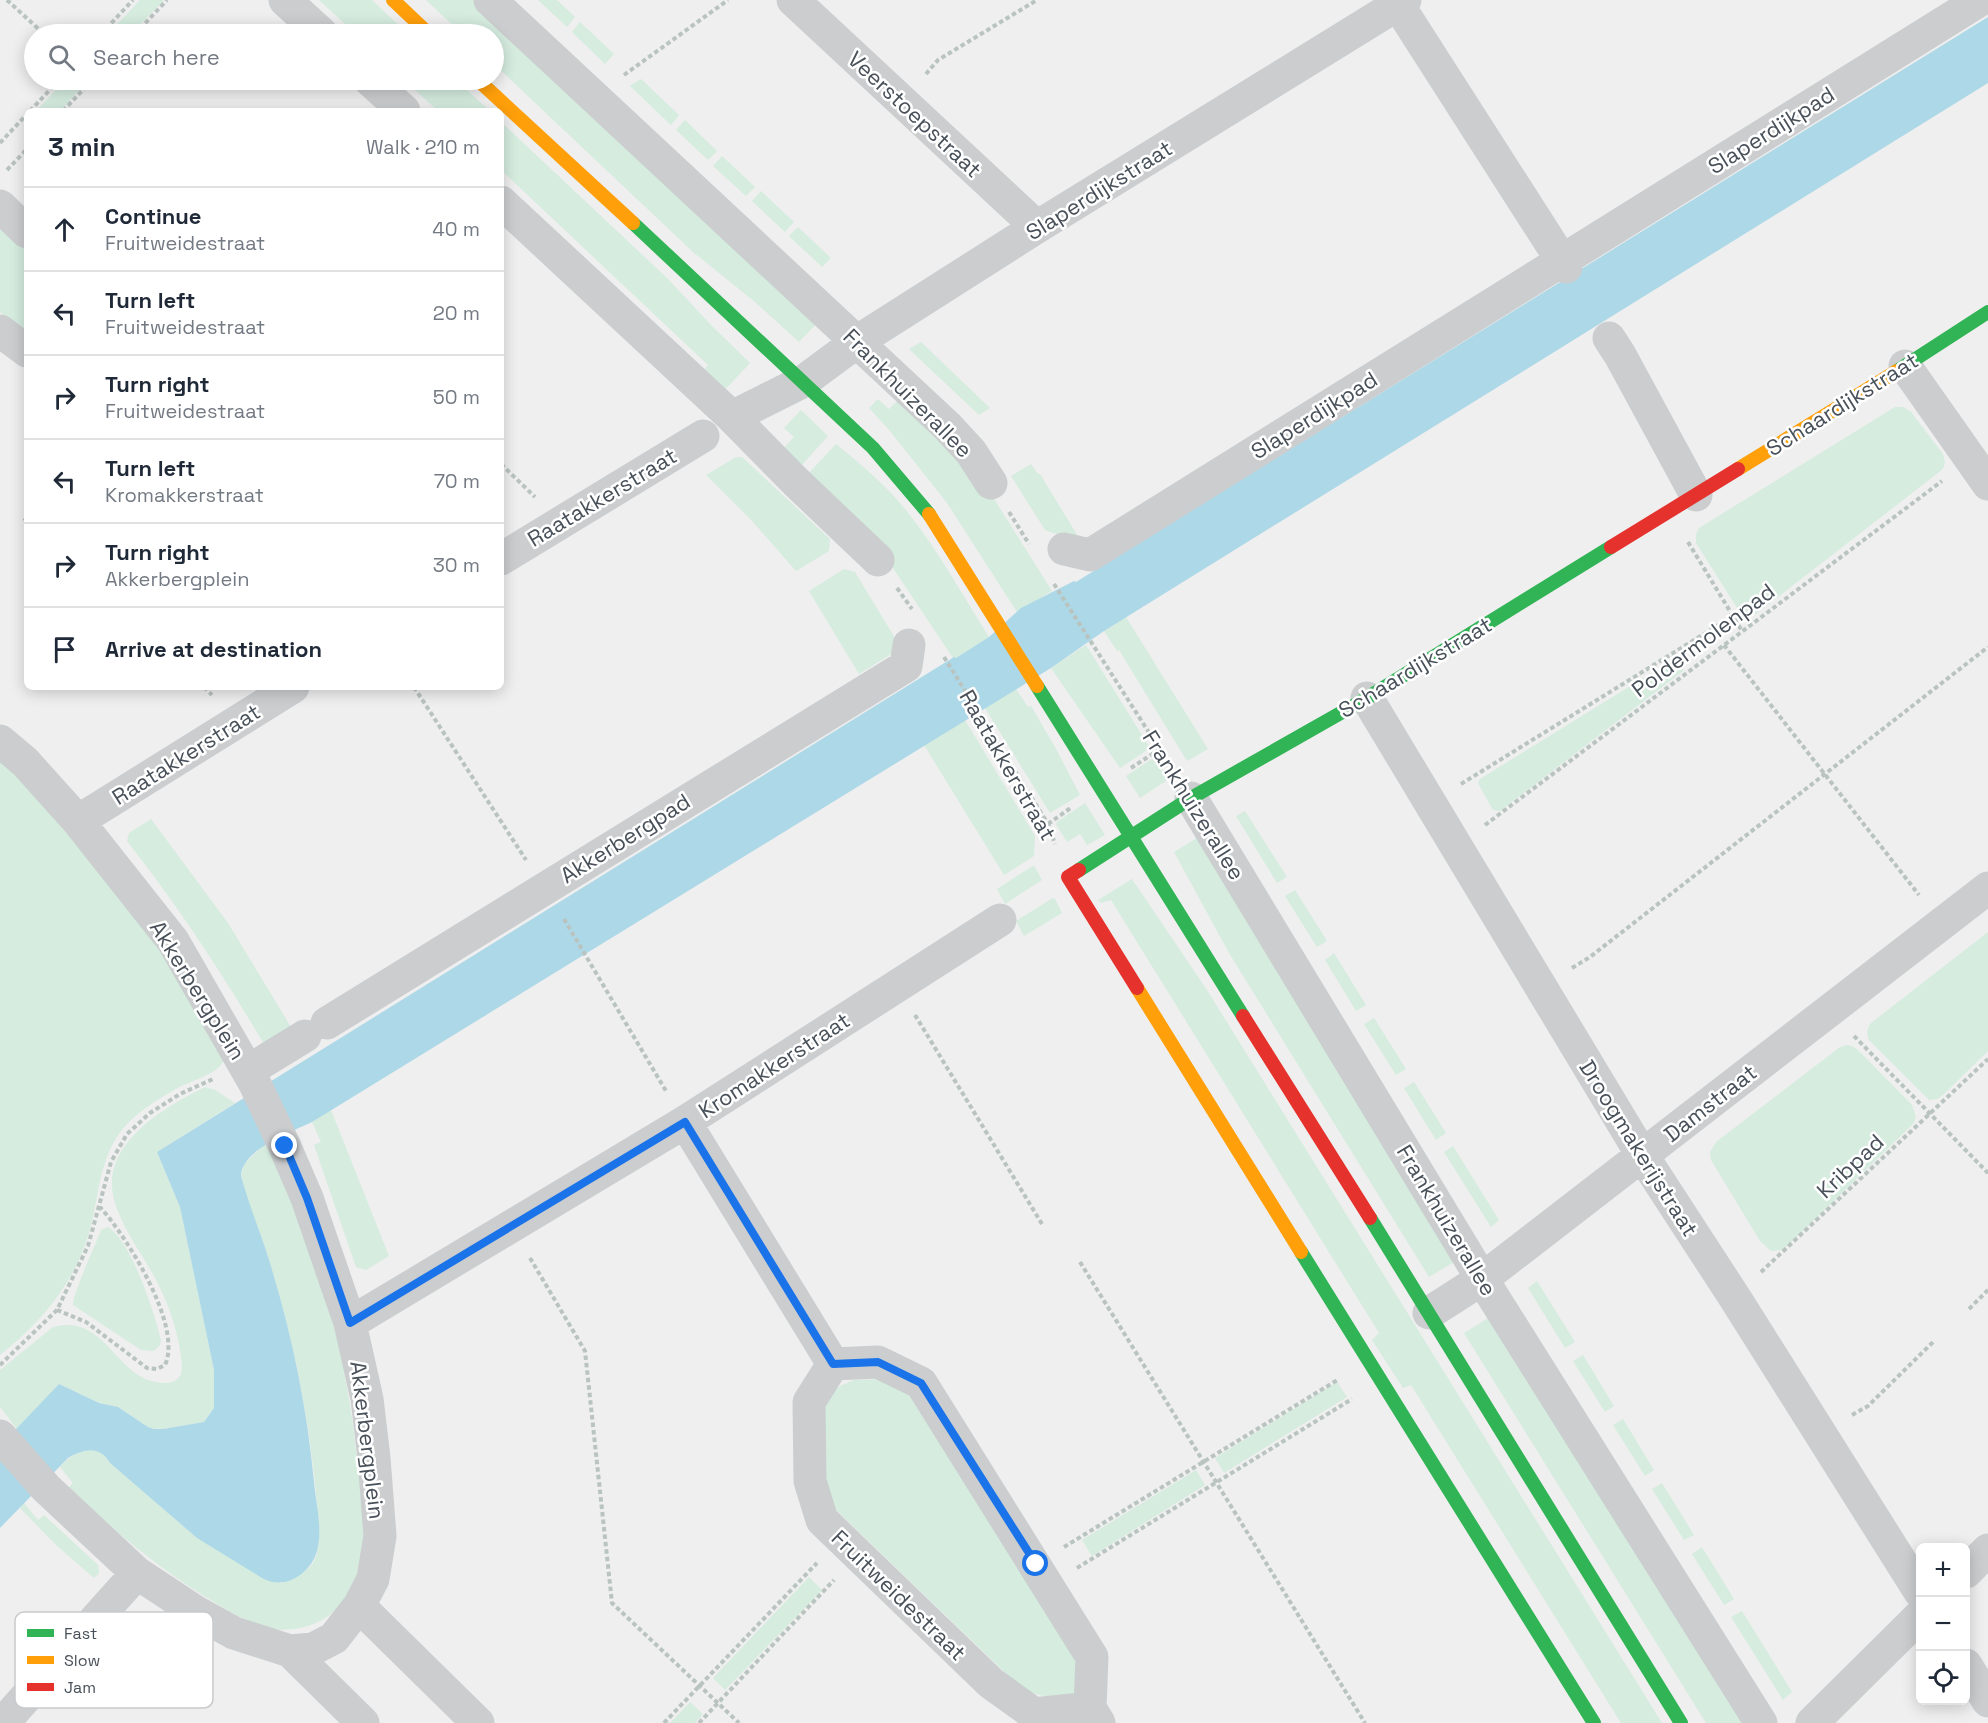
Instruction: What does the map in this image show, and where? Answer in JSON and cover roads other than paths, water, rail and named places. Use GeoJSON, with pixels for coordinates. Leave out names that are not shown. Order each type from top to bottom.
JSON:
{"type":"FeatureCollection","features":[{"type":"Feature","properties":{"kind":"main road"},"geometry":{"type":"LineString","coordinates":[[393,0],[418,24]]}},
{"type":"Feature","properties":{"kind":"main road"},"geometry":{"type":"LineString","coordinates":[[489,90],[804,381],[873,448],[932,518],[1429,1313],[1681,1723]]}},
{"type":"Feature","properties":{"kind":"main road","name":"Schaardijkstraat"},"geometry":{"type":"LineString","coordinates":[[1131,835],[1366,698],[1905,366],[1988,312]]}},
{"type":"Feature","properties":{"kind":"main road"},"geometry":{"type":"LineString","coordinates":[[1131,835],[1068,877],[1594,1723]]}},
{"type":"Feature","properties":{"kind":"street"},"geometry":{"type":"LineString","coordinates":[[285,0],[311,24]]}},
{"type":"Feature","properties":{"kind":"street","name":"Frankhuizerallee"},"geometry":{"type":"LineString","coordinates":[[490,0],[947,426],[971,452],[991,483]]}},
{"type":"Feature","properties":{"kind":"street","name":"Veerstoepstraat"},"geometry":{"type":"LineString","coordinates":[[794,0],[1037,228]]}},
{"type":"Feature","properties":{"kind":"street","name":"Slaperdijkpad"},"geometry":{"type":"LineString","coordinates":[[1052,552],[1090,555],[1564,264],[1980,0]]}},
{"type":"Feature","properties":{"kind":"street","name":"Slaperdijkstraat"},"geometry":{"type":"LineString","coordinates":[[804,381],[858,341],[1399,2],[1564,264]]}},
{"type":"Feature","properties":{"kind":"street"},"geometry":{"type":"LineString","coordinates":[[381,90],[401,108]]}},
{"type":"Feature","properties":{"kind":"street"},"geometry":{"type":"LineString","coordinates":[[504,205],[732,417],[878,560]]}},
{"type":"Feature","properties":{"kind":"street"},"geometry":{"type":"LineString","coordinates":[[0,206],[24,229]]}},
{"type":"Feature","properties":{"kind":"street"},"geometry":{"type":"LineString","coordinates":[[0,331],[24,349]]}},
{"type":"Feature","properties":{"kind":"street"},"geometry":{"type":"LineString","coordinates":[[1609,338],[1620,354],[1682,503]]}},
{"type":"Feature","properties":{"kind":"street"},"geometry":{"type":"LineString","coordinates":[[1905,366],[1979,472]]}},
{"type":"Feature","properties":{"kind":"street"},"geometry":{"type":"LineString","coordinates":[[732,417],[804,381]]}},
{"type":"Feature","properties":{"kind":"street","name":"Raatakkerstraat"},"geometry":{"type":"LineString","coordinates":[[504,557],[703,436]]}},
{"type":"Feature","properties":{"kind":"street","name":"Akkerbergpad"},"geometry":{"type":"LineString","coordinates":[[251,1077],[316,1029],[548,893],[906,666],[924,644]]}},
{"type":"Feature","properties":{"kind":"street","name":"Raatakkerstraat"},"geometry":{"type":"LineString","coordinates":[[78,821],[288,690]]}},
{"type":"Feature","properties":{"kind":"street","name":"Droogmakerijstraat"},"geometry":{"type":"LineString","coordinates":[[1366,698],[1642,1155],[1916,1586]]}},
{"type":"Feature","properties":{"kind":"street","name":"Akkerbergplein"},"geometry":{"type":"LineString","coordinates":[[0,741],[25,762],[78,821],[173,941],[251,1077],[285,1146],[307,1198],[350,1323],[367,1399],[375,1458],[380,1536],[373,1579],[359,1606],[334,1638],[313,1649],[290,1651],[234,1633],[213,1622]]}},
{"type":"Feature","properties":{"kind":"street","name":"Frankhuizerallee"},"geometry":{"type":"LineString","coordinates":[[1191,798],[1482,1279],[1761,1723]]}},
{"type":"Feature","properties":{"kind":"street","name":"Damstraat"},"geometry":{"type":"LineString","coordinates":[[1429,1313],[1482,1279],[1988,888]]}},
{"type":"Feature","properties":{"kind":"street","name":"Kromakkerstraat"},"geometry":{"type":"LineString","coordinates":[[350,1323],[685,1122],[1000,920]]}},
{"type":"Feature","properties":{"kind":"street"},"geometry":{"type":"LineString","coordinates":[[685,1122],[833,1364]]}},
{"type":"Feature","properties":{"kind":"street","name":"Fruitweidestraat"},"geometry":{"type":"LineString","coordinates":[[878,1362],[921,1383],[1092,1657],[1094,1715],[1034,1714],[991,1683],[822,1520],[810,1481],[809,1402],[833,1364],[878,1362]]}},
{"type":"Feature","properties":{"kind":"street","name":"Akkerbergplein"},"geometry":{"type":"LineString","coordinates":[[1,1437],[46,1488],[137,1573],[195,1612]]}},
{"type":"Feature","properties":{"kind":"street"},"geometry":{"type":"LineString","coordinates":[[1970,1567],[1988,1551]]}},
{"type":"Feature","properties":{"kind":"street"},"geometry":{"type":"LineString","coordinates":[[102,1612],[137,1573]]}},
{"type":"Feature","properties":{"kind":"street"},"geometry":{"type":"LineString","coordinates":[[359,1606],[478,1723]]}},
{"type":"Feature","properties":{"kind":"street"},"geometry":{"type":"LineString","coordinates":[[1812,1723],[1916,1620]]}},
{"type":"Feature","properties":{"kind":"street"},"geometry":{"type":"LineString","coordinates":[[290,1651],[363,1723]]}},
{"type":"Feature","properties":{"kind":"street"},"geometry":{"type":"LineString","coordinates":[[1970,1673],[1988,1701]]}},
{"type":"Feature","properties":{"kind":"street"},"geometry":{"type":"LineString","coordinates":[[3,1723],[16,1708]]}},
{"type":"Feature","properties":{"kind":"water"},"geometry":{"type":"Polygon","coordinates":[[[1988,17],[1988,83],[1104,631],[1051,668],[312,1122],[269,1143],[249,1158],[243,1167],[241,1176],[285,1317],[298,1371],[311,1454],[319,1520],[318,1545],[309,1566],[300,1575],[281,1582],[272,1582],[262,1578],[197,1538],[110,1463],[106,1457],[91,1450],[68,1458],[0,1528],[0,1446],[59,1384],[99,1403],[118,1407],[154,1429],[204,1422],[214,1408],[214,1370],[180,1207],[157,1152],[954,657],[956,658],[989,637],[1021,608],[1076,582],[1988,17]]]}}]}
